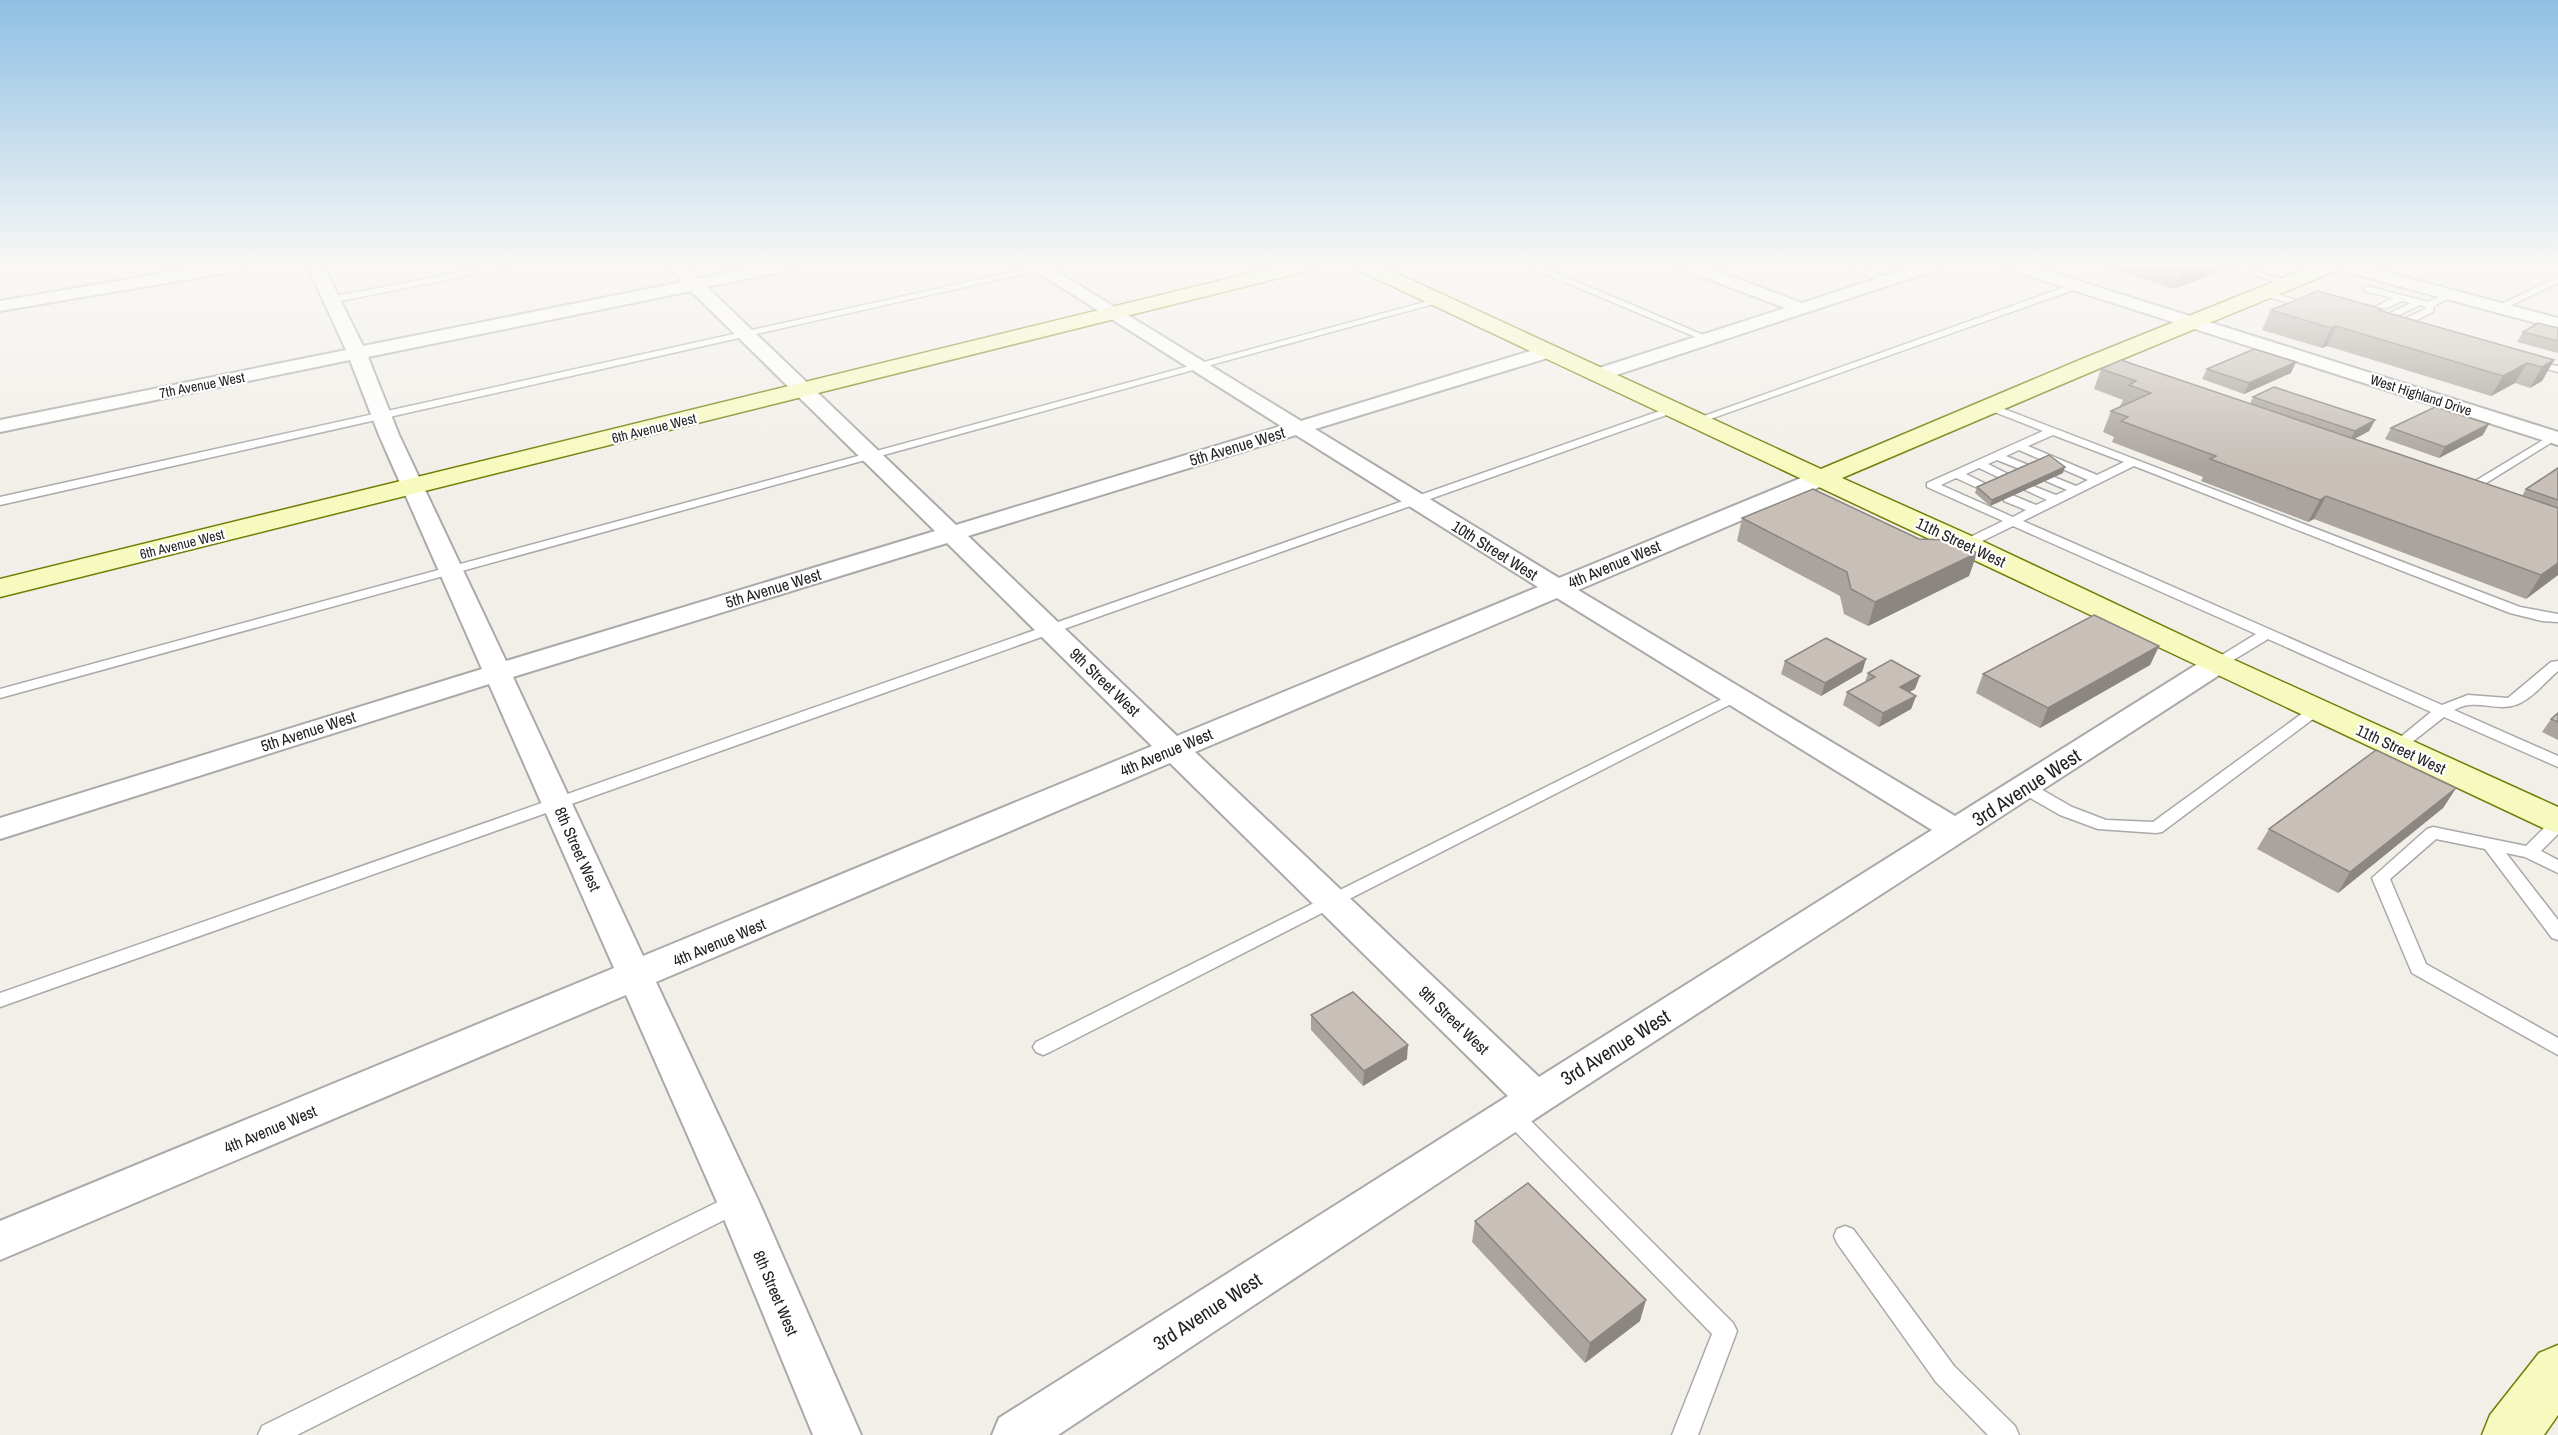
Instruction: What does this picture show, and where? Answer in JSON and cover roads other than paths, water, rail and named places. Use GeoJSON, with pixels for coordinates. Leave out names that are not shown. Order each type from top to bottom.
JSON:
{"type":"FeatureCollection","features":[{"type":"Feature","properties":{"kind":"street","name":"8th Street West"},"geometry":{"type":"LineString","coordinates":[[346,332],[451,572],[738,1202],[837,1435]]}},
{"type":"Feature","properties":{"kind":"street","name":"7th Avenue West"},"geometry":{"type":"LineString","coordinates":[[0,426],[461,332]]}},
{"type":"Feature","properties":{"kind":"street","name":"9th Street West"},"geometry":{"type":"LineString","coordinates":[[742,332],[1329,900],[1523,1106]]}},
{"type":"Feature","properties":{"kind":"street","name":"6th Avenue West"},"geometry":{"type":"LineString","coordinates":[[0,588],[1037,332]]}},
{"type":"Feature","properties":{"kind":"street","name":"10th Street West"},"geometry":{"type":"LineString","coordinates":[[1142,332],[1734,698],[1957,831]]}},
{"type":"Feature","properties":{"kind":"street","name":"11th Street West"},"geometry":{"type":"LineString","coordinates":[[1505,332],[1683,416],[1966,544],[2217,664],[2558,822]]}},
{"type":"Feature","properties":{"kind":"street"},"geometry":{"type":"LineString","coordinates":[[1597,375],[1730,332]]}},
{"type":"Feature","properties":{"kind":"street","name":"4th Avenue West"},"geometry":{"type":"LineString","coordinates":[[0,1241],[635,977],[2167,332]]}},
{"type":"Feature","properties":{"kind":"street","name":"West Highland Drive"},"geometry":{"type":"LineString","coordinates":[[2222,332],[2555,438]]}},
{"type":"Feature","properties":{"kind":"street","name":"5th Avenue West"},"geometry":{"type":"LineString","coordinates":[[0,829],[497,673],[1547,352]]}},
{"type":"Feature","properties":{"kind":"street","name":"3rd Avenue West"},"geometry":{"type":"LineString","coordinates":[[1016,1435],[1523,1106],[2026,788],[2217,664]]}},
{"type":"Feature","properties":{"kind":"street"},"geometry":{"type":"LineString","coordinates":[[2510,1435],[2558,1371]]}},
{"type":"Feature","properties":{"kind":"lane"},"geometry":{"type":"LineString","coordinates":[[0,501],[758,332]]}},
{"type":"Feature","properties":{"kind":"lane"},"geometry":{"type":"LineString","coordinates":[[0,694],[1324,332]]}},
{"type":"Feature","properties":{"kind":"lane"},"geometry":{"type":"LineString","coordinates":[[1691,332],[1708,339]]}},
{"type":"Feature","properties":{"kind":"lane"},"geometry":{"type":"LineString","coordinates":[[0,1000],[1415,500],[1683,416],[1937,332]]}},
{"type":"Feature","properties":{"kind":"lane"},"geometry":{"type":"LineString","coordinates":[[2524,359],[2558,369]]}},
{"type":"Feature","properties":{"kind":"lane"},"geometry":{"type":"LineString","coordinates":[[2090,364],[2112,372]]}},
{"type":"Feature","properties":{"kind":"lane"},"geometry":{"type":"LineString","coordinates":[[1991,407],[2515,610],[2542,617],[2558,618]]}},
{"type":"Feature","properties":{"kind":"lane"},"geometry":{"type":"LineString","coordinates":[[2053,431],[1931,485],[2558,762]]}},
{"type":"Feature","properties":{"kind":"lane"},"geometry":{"type":"LineString","coordinates":[[2459,494],[2555,438]]}},
{"type":"Feature","properties":{"kind":"lane"},"geometry":{"type":"LineString","coordinates":[[2019,446],[2098,480]]}},
{"type":"Feature","properties":{"kind":"lane"},"geometry":{"type":"LineString","coordinates":[[1997,456],[2029,469]]}},
{"type":"Feature","properties":{"kind":"lane"},"geometry":{"type":"LineString","coordinates":[[1966,544],[2134,462]]}},
{"type":"Feature","properties":{"kind":"lane"},"geometry":{"type":"LineString","coordinates":[[1979,464],[2008,478]]}},
{"type":"Feature","properties":{"kind":"lane"},"geometry":{"type":"LineString","coordinates":[[1957,474],[1986,488]]}},
{"type":"Feature","properties":{"kind":"lane"},"geometry":{"type":"LineString","coordinates":[[2050,479],[2077,490]]}},
{"type":"Feature","properties":{"kind":"lane"},"geometry":{"type":"LineString","coordinates":[[2029,488],[2057,500]]}},
{"type":"Feature","properties":{"kind":"lane"},"geometry":{"type":"LineString","coordinates":[[2008,498],[2036,510]]}},
{"type":"Feature","properties":{"kind":"lane"},"geometry":{"type":"LineString","coordinates":[[2217,664],[2266,634]]}},
{"type":"Feature","properties":{"kind":"lane"},"geometry":{"type":"LineString","coordinates":[[2397,747],[2442,712],[2471,698],[2497,702],[2513,701],[2556,665]]}},
{"type":"Feature","properties":{"kind":"lane"},"geometry":{"type":"LineString","coordinates":[[1043,1047],[1329,900],[1734,698]]}},
{"type":"Feature","properties":{"kind":"lane"},"geometry":{"type":"LineString","coordinates":[[2026,788],[2066,811],[2104,825],[2156,828],[2316,710]]}},
{"type":"Feature","properties":{"kind":"lane"},"geometry":{"type":"LineString","coordinates":[[2529,852],[2558,822]]}},
{"type":"Feature","properties":{"kind":"lane"},"geometry":{"type":"LineString","coordinates":[[2558,867],[2529,852],[2433,833],[2381,878],[2419,968],[2558,1047]]}},
{"type":"Feature","properties":{"kind":"lane"},"geometry":{"type":"LineString","coordinates":[[2491,844],[2558,933]]}},
{"type":"Feature","properties":{"kind":"lane"},"geometry":{"type":"LineString","coordinates":[[1523,1106],[1725,1331],[1685,1435]]}},
{"type":"Feature","properties":{"kind":"lane"},"geometry":{"type":"LineString","coordinates":[[271,1435],[738,1202]]}},
{"type":"Feature","properties":{"kind":"lane"},"geometry":{"type":"LineString","coordinates":[[1845,1236],[1945,1374],[2006,1435]]}}]}
